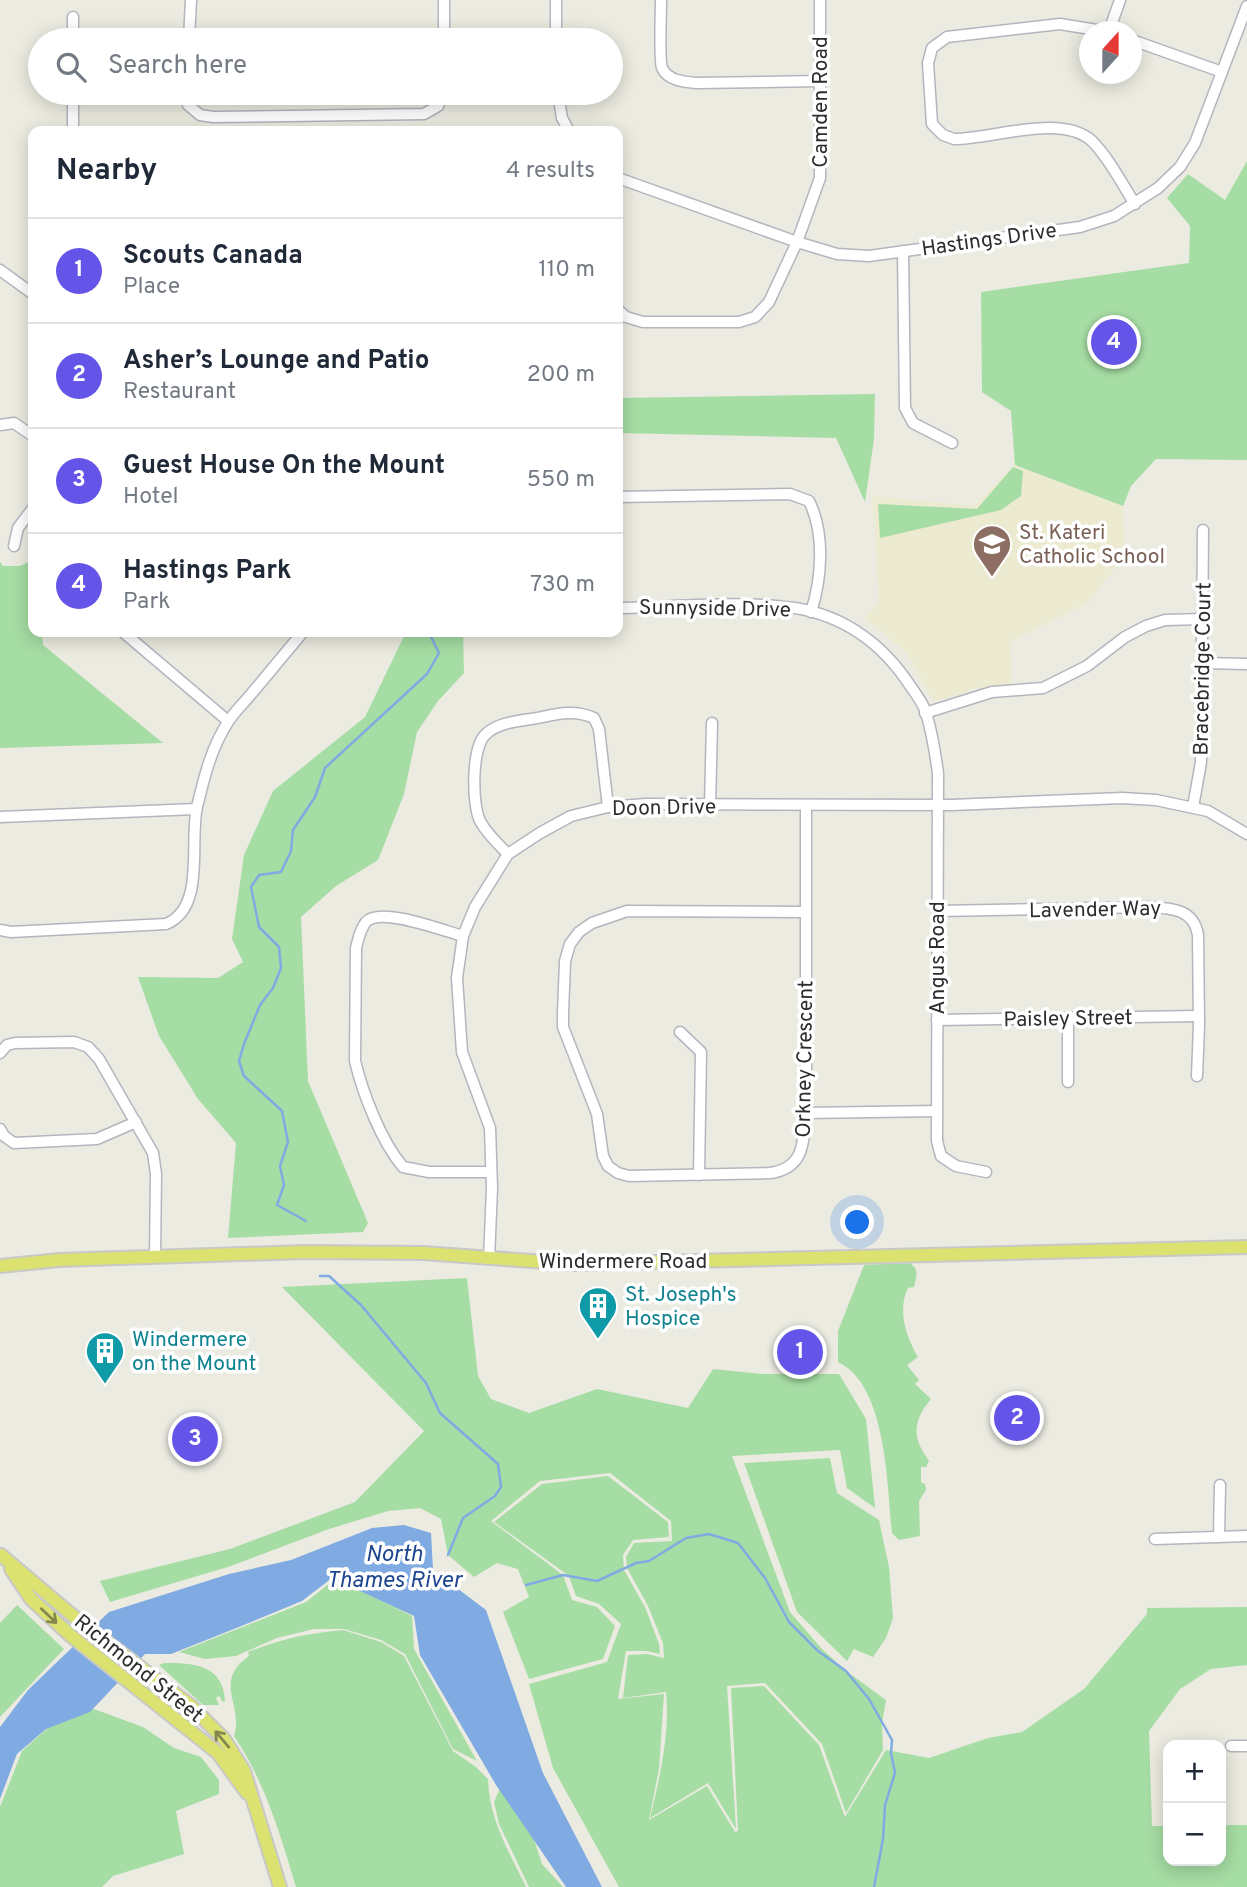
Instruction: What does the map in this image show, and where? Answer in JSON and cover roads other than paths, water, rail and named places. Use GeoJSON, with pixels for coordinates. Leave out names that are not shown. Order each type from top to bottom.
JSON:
{"type":"FeatureCollection","features":[{"type":"Feature","properties":{"kind":"main road","name":"Windermere Road"},"geometry":{"type":"LineString","coordinates":[[0,1266],[59,1260],[317,1252],[424,1253],[572,1264],[1247,1247]]}},
{"type":"Feature","properties":{"kind":"main road","name":"Richmond Street"},"geometry":{"type":"LineString","coordinates":[[1,1554],[31,1599],[70,1635],[218,1753],[252,1799]]}},
{"type":"Feature","properties":{"kind":"main road","name":"Richmond Street"},"geometry":{"type":"LineString","coordinates":[[1,1554],[78,1620],[190,1706],[224,1739],[244,1771],[280,1887]]}},
{"type":"Feature","properties":{"kind":"street"},"geometry":{"type":"LineString","coordinates":[[190,28],[191,0]]}},
{"type":"Feature","properties":{"kind":"street"},"geometry":{"type":"LineString","coordinates":[[444,0],[444,28]]}},
{"type":"Feature","properties":{"kind":"street"},"geometry":{"type":"LineString","coordinates":[[556,0],[556,28]]}},
{"type":"Feature","properties":{"kind":"street"},"geometry":{"type":"LineString","coordinates":[[661,0],[662,68],[670,77],[697,83],[820,81]]}},
{"type":"Feature","properties":{"kind":"street","name":"Camden Road"},"geometry":{"type":"LineString","coordinates":[[623,314],[643,322],[739,323],[755,317],[769,302],[797,242],[820,178],[820,0]]}},
{"type":"Feature","properties":{"kind":"street"},"geometry":{"type":"LineString","coordinates":[[1113,21],[1120,0]]}},
{"type":"Feature","properties":{"kind":"street","name":"Hastings Drive"},"geometry":{"type":"LineString","coordinates":[[623,180],[837,254],[869,256],[1080,227],[1114,216],[1135,204],[1158,188],[1180,167],[1195,143],[1247,6]]}},
{"type":"Feature","properties":{"kind":"street"},"geometry":{"type":"LineString","coordinates":[[73,17],[73,28]]}},
{"type":"Feature","properties":{"kind":"street"},"geometry":{"type":"LineString","coordinates":[[1079,27],[1060,24],[947,37],[932,48],[928,63],[932,124],[943,135],[954,139],[1050,128],[1073,130],[1091,141],[1135,204]]}},
{"type":"Feature","properties":{"kind":"street"},"geometry":{"type":"LineString","coordinates":[[1142,44],[1222,72]]}},
{"type":"Feature","properties":{"kind":"street"},"geometry":{"type":"LineString","coordinates":[[73,105],[74,126]]}},
{"type":"Feature","properties":{"kind":"street"},"geometry":{"type":"LineString","coordinates":[[188,105],[200,115],[214,117],[424,114],[438,105]]}},
{"type":"Feature","properties":{"kind":"street"},"geometry":{"type":"LineString","coordinates":[[560,105],[566,126]]}},
{"type":"Feature","properties":{"kind":"street"},"geometry":{"type":"LineString","coordinates":[[903,251],[905,408],[913,423],[952,443]]}},
{"type":"Feature","properties":{"kind":"street"},"geometry":{"type":"LineString","coordinates":[[0,270],[28,290]]}},
{"type":"Feature","properties":{"kind":"street"},"geometry":{"type":"LineString","coordinates":[[0,425],[14,423],[28,433]]}},
{"type":"Feature","properties":{"kind":"street"},"geometry":{"type":"LineString","coordinates":[[623,497],[790,494],[808,500],[817,524],[820,577],[811,612]]}},
{"type":"Feature","properties":{"kind":"street"},"geometry":{"type":"LineString","coordinates":[[13,546],[18,528],[28,515]]}},
{"type":"Feature","properties":{"kind":"street","name":"Bracebridge Court"},"geometry":{"type":"LineString","coordinates":[[1193,807],[1201,762],[1204,663],[1203,530]]}},
{"type":"Feature","properties":{"kind":"street","name":"Sunnyside Drive"},"geometry":{"type":"LineString","coordinates":[[623,608],[763,605],[811,612],[832,619],[875,643],[906,679],[926,713],[937,763],[938,805]]}},
{"type":"Feature","properties":{"kind":"street"},"geometry":{"type":"LineString","coordinates":[[926,713],[992,692],[1043,688],[1087,666],[1125,637],[1146,626],[1165,620],[1204,619]]}},
{"type":"Feature","properties":{"kind":"street"},"geometry":{"type":"LineString","coordinates":[[129,637],[228,721]]}},
{"type":"Feature","properties":{"kind":"street"},"geometry":{"type":"LineString","coordinates":[[0,930],[11,932],[153,925],[175,921],[183,912],[191,892],[196,809],[207,767],[228,721],[299,637]]}},
{"type":"Feature","properties":{"kind":"street"},"geometry":{"type":"LineString","coordinates":[[1204,663],[1247,664]]}},
{"type":"Feature","properties":{"kind":"street"},"geometry":{"type":"LineString","coordinates":[[508,854],[486,831],[475,807],[476,753],[479,741],[496,727],[569,711],[584,713],[594,718],[599,729],[608,807]]}},
{"type":"Feature","properties":{"kind":"street"},"geometry":{"type":"LineString","coordinates":[[710,806],[712,723]]}},
{"type":"Feature","properties":{"kind":"street","name":"Doon Drive"},"geometry":{"type":"LineString","coordinates":[[489,1259],[490,1128],[462,1052],[457,978],[463,936],[475,907],[508,854],[540,832],[571,816],[608,807],[646,804],[938,805],[1122,799],[1156,800],[1193,807],[1227,820],[1247,834]]}},
{"type":"Feature","properties":{"kind":"street","name":"Angus Road"},"geometry":{"type":"LineString","coordinates":[[938,805],[937,1141],[941,1156],[956,1166],[986,1172]]}},
{"type":"Feature","properties":{"kind":"street","name":"Orkney Crescent"},"geometry":{"type":"LineString","coordinates":[[806,806],[806,912],[806,1114],[800,1153],[794,1164],[783,1171],[629,1176],[608,1166],[603,1156],[599,1138],[600,1124],[593,1100],[563,1027],[565,961],[569,944],[579,932],[592,923],[627,911],[806,912]]}},
{"type":"Feature","properties":{"kind":"street"},"geometry":{"type":"LineString","coordinates":[[0,817],[196,809]]}},
{"type":"Feature","properties":{"kind":"street","name":"Lavender Way"},"geometry":{"type":"LineString","coordinates":[[938,911],[1174,908],[1186,914],[1196,925],[1199,1016]]}},
{"type":"Feature","properties":{"kind":"street"},"geometry":{"type":"LineString","coordinates":[[463,936],[391,916],[374,916],[366,922],[356,948],[355,1061],[359,1078],[391,1153],[402,1167],[429,1172],[491,1172]]}},
{"type":"Feature","properties":{"kind":"street"},"geometry":{"type":"LineString","coordinates":[[1196,1076],[1199,1016]]}},
{"type":"Feature","properties":{"kind":"street","name":"Paisley Street"},"geometry":{"type":"LineString","coordinates":[[937,1020],[1199,1016]]}},
{"type":"Feature","properties":{"kind":"street"},"geometry":{"type":"LineString","coordinates":[[1068,1018],[1068,1082]]}},
{"type":"Feature","properties":{"kind":"street"},"geometry":{"type":"LineString","coordinates":[[680,1032],[701,1052],[699,1175]]}},
{"type":"Feature","properties":{"kind":"street"},"geometry":{"type":"LineString","coordinates":[[0,1053],[8,1045],[15,1043],[74,1042],[88,1047],[99,1059],[153,1153],[156,1174],[155,1257]]}},
{"type":"Feature","properties":{"kind":"street"},"geometry":{"type":"LineString","coordinates":[[806,1114],[936,1111]]}},
{"type":"Feature","properties":{"kind":"street"},"geometry":{"type":"LineString","coordinates":[[0,1129],[4,1136],[14,1143],[97,1139],[136,1122]]}},
{"type":"Feature","properties":{"kind":"street"},"geometry":{"type":"LineString","coordinates":[[1219,1537],[1220,1485]]}},
{"type":"Feature","properties":{"kind":"street"},"geometry":{"type":"LineString","coordinates":[[1155,1539],[1247,1536]]}},
{"type":"Feature","properties":{"kind":"street"},"geometry":{"type":"LineString","coordinates":[[1231,1746],[1247,1746]]}},
{"type":"Feature","properties":{"kind":"water","name":"North Thames River"},"geometry":{"type":"Polygon","coordinates":[[[404,1525],[431,1533],[433,1570],[486,1610],[543,1773],[602,1887],[566,1887],[496,1785],[420,1655],[414,1616],[332,1578],[302,1601],[239,1627],[171,1654],[145,1654],[90,1712],[46,1729],[17,1754],[0,1799],[0,1727],[28,1690],[109,1612],[229,1574],[291,1560],[372,1528],[404,1525]]]}},
{"type":"Feature","properties":{"kind":"waterway"},"geometry":{"type":"LineString","coordinates":[[306,1221],[277,1205],[284,1185],[280,1166],[288,1142],[282,1111],[244,1076],[239,1061],[260,1005],[273,988],[281,968],[279,947],[259,927],[251,887],[259,875],[281,872],[291,851],[293,830],[315,797],[325,768],[427,674],[439,653],[431,637]]}},
{"type":"Feature","properties":{"kind":"waterway"},"geometry":{"type":"LineString","coordinates":[[320,1276],[329,1276],[361,1305],[426,1383],[440,1413],[498,1464],[501,1487],[495,1496],[463,1518],[448,1555]]}},
{"type":"Feature","properties":{"kind":"waterway"},"geometry":{"type":"LineString","coordinates":[[526,1585],[563,1575],[597,1581],[636,1563],[649,1561],[686,1538],[709,1534],[738,1543],[765,1578],[789,1622],[818,1651],[846,1671],[869,1699],[892,1740],[891,1753],[895,1773],[885,1805],[883,1839],[874,1887]]}},
{"type":"Feature","properties":{"kind":"place","name":"Hastings Park"},"geometry":{"type":"Point","coordinates":[1114,342]}},
{"type":"Feature","properties":{"kind":"place","name":"St. Kateri Catholic School"},"geometry":{"type":"Point","coordinates":[992,578]}},
{"type":"Feature","properties":{"kind":"place","name":"St. Joseph's Hospice"},"geometry":{"type":"Point","coordinates":[598,1340]}},
{"type":"Feature","properties":{"kind":"place","name":"Scouts Canada"},"geometry":{"type":"Point","coordinates":[800,1352]}},
{"type":"Feature","properties":{"kind":"place","name":"Windermere on the Mount"},"geometry":{"type":"Point","coordinates":[105,1385]}},
{"type":"Feature","properties":{"kind":"place","name":"Asher’s Lounge and Patio"},"geometry":{"type":"Point","coordinates":[1017,1418]}},
{"type":"Feature","properties":{"kind":"place","name":"Guest House On the Mount"},"geometry":{"type":"Point","coordinates":[195,1439]}}]}
